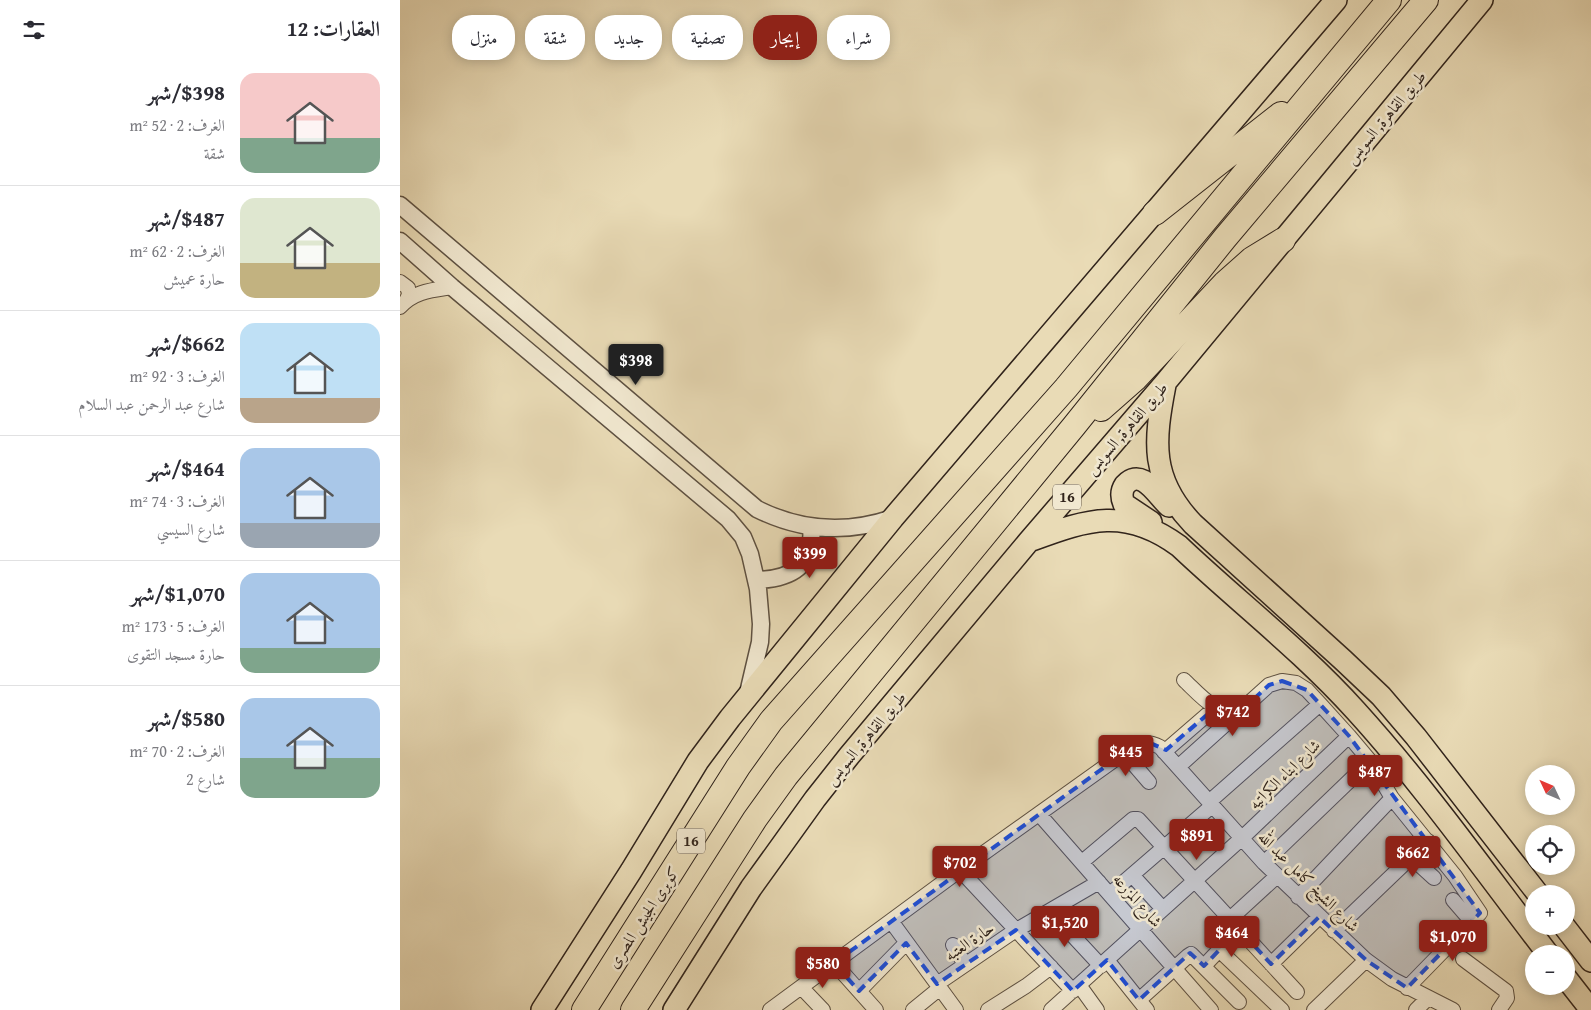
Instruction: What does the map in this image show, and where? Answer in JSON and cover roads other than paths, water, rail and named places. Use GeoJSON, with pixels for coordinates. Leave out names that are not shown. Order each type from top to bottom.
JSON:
{"type":"FeatureCollection","features":[{"type":"Feature","properties":{"kind":"highway","name":"16"},"geometry":{"type":"LineString","coordinates":[[1155,212],[1318,85],[1389,0]]}},
{"type":"Feature","properties":{"kind":"highway","name":"16"},"geometry":{"type":"LineString","coordinates":[[633,1010],[755,818],[802,755],[854,695],[1225,238],[1426,0]]}},
{"type":"Feature","properties":{"kind":"highway","name":"كوبرى الجيش المصرى"},"geometry":{"type":"LineString","coordinates":[[584,1010],[738,767],[771,721],[1066,388],[1318,85]]}},
{"type":"Feature","properties":{"kind":"highway","name":"16"},"geometry":{"type":"LineString","coordinates":[[1074,426],[1106,405],[1135,379],[1238,270],[1252,259],[1284,240]]}},
{"type":"Feature","properties":{"kind":"main road","name":"16"},"geometry":{"type":"LineString","coordinates":[[542,1010],[631,871],[698,761],[747,698],[894,518],[1336,0]]}},
{"type":"Feature","properties":{"kind":"main road","name":"طريق القاهرة, السويس"},"geometry":{"type":"LineString","coordinates":[[674,1010],[751,888],[815,799],[1029,541],[1165,383],[1482,0]]}},
{"type":"Feature","properties":{"kind":"main road"},"geometry":{"type":"LineString","coordinates":[[1165,383],[1157,425],[1157,449],[1168,490],[1184,516]]}},
{"type":"Feature","properties":{"kind":"main road"},"geometry":{"type":"LineString","coordinates":[[1168,539],[1155,525],[1124,504],[1122,495],[1124,487],[1135,480],[1144,480],[1172,508],[1184,516],[1344,660],[1381,696],[1531,885]]}},
{"type":"Feature","properties":{"kind":"main road"},"geometry":{"type":"LineString","coordinates":[[1029,541],[1081,523],[1107,520],[1145,527],[1179,546],[1328,681],[1356,711],[1410,774],[1541,945]]}},
{"type":"Feature","properties":{"kind":"main road"},"geometry":{"type":"LineString","coordinates":[[1571,935],[1591,961]]}},
{"type":"Feature","properties":{"kind":"main road"},"geometry":{"type":"LineString","coordinates":[[1575,990],[1591,1010]]}},
{"type":"Feature","properties":{"kind":"street"},"geometry":{"type":"LineString","coordinates":[[400,205],[757,508],[783,520],[828,529],[861,527],[894,518]]}},
{"type":"Feature","properties":{"kind":"street"},"geometry":{"type":"LineString","coordinates":[[401,246],[728,519],[743,537],[750,554],[760,606],[760,642],[747,698]]}},
{"type":"Feature","properties":{"kind":"street"},"geometry":{"type":"LineString","coordinates":[[400,282],[408,288],[409,295],[403,304]]}},
{"type":"Feature","properties":{"kind":"street"},"geometry":{"type":"LineString","coordinates":[[403,304],[422,291],[452,287]]}},
{"type":"Feature","properties":{"kind":"street"},"geometry":{"type":"LineString","coordinates":[[756,580],[783,578],[800,566],[811,548],[811,527]]}},
{"type":"Feature","properties":{"kind":"street"},"geometry":{"type":"LineString","coordinates":[[1184,680],[1216,707],[1227,713],[1240,711]]}},
{"type":"Feature","properties":{"kind":"street"},"geometry":{"type":"LineString","coordinates":[[1178,767],[1269,685],[1282,681],[1296,683],[1307,690],[1370,761],[1392,798],[1428,841],[1480,912],[1476,919],[1407,988]]}},
{"type":"Feature","properties":{"kind":"street"},"geometry":{"type":"LineString","coordinates":[[1110,894],[1165,847],[1320,704]]}},
{"type":"Feature","properties":{"kind":"street"},"geometry":{"type":"LineString","coordinates":[[1164,752],[1216,707]]}},
{"type":"Feature","properties":{"kind":"street","name":"شارع ابناء الكراتيه"},"geometry":{"type":"LineString","coordinates":[[1060,1007],[1076,988],[1242,838],[1349,736]]}},
{"type":"Feature","properties":{"kind":"street","name":"شارع الشيخ كامل عبد الله"},"geometry":{"type":"LineString","coordinates":[[1129,749],[1148,742],[1160,747],[1264,863],[1366,960],[1407,988],[1453,1010]]}},
{"type":"Feature","properties":{"kind":"street"},"geometry":{"type":"LineString","coordinates":[[770,1010],[960,870],[1129,749],[1149,782]]}},
{"type":"Feature","properties":{"kind":"street"},"geometry":{"type":"LineString","coordinates":[[1264,863],[1370,761]]}},
{"type":"Feature","properties":{"kind":"street"},"geometry":{"type":"LineString","coordinates":[[1298,897],[1392,798]]}},
{"type":"Feature","properties":{"kind":"street","name":"شارع المزرعه"},"geometry":{"type":"LineString","coordinates":[[1039,814],[1210,1010]]}},
{"type":"Feature","properties":{"kind":"street"},"geometry":{"type":"LineString","coordinates":[[1082,862],[1136,818],[1142,822],[1297,992]]}},
{"type":"Feature","properties":{"kind":"street"},"geometry":{"type":"LineString","coordinates":[[1334,931],[1428,841]]}},
{"type":"Feature","properties":{"kind":"street"},"geometry":{"type":"LineString","coordinates":[[1411,857],[1434,878]]}},
{"type":"Feature","properties":{"kind":"street"},"geometry":{"type":"LineString","coordinates":[[960,870],[1050,967],[1076,988],[1097,1010]]}},
{"type":"Feature","properties":{"kind":"street"},"geometry":{"type":"LineString","coordinates":[[1132,875],[1163,909]]}},
{"type":"Feature","properties":{"kind":"street"},"geometry":{"type":"LineString","coordinates":[[1204,966],[1219,950],[1235,924],[1277,876]]}},
{"type":"Feature","properties":{"kind":"street","name":"حارة العتبه"},"geometry":{"type":"LineString","coordinates":[[913,1010],[965,964],[1016,930],[1099,882]]}},
{"type":"Feature","properties":{"kind":"street"},"geometry":{"type":"LineString","coordinates":[[1453,900],[1476,919]]}},
{"type":"Feature","properties":{"kind":"street"},"geometry":{"type":"LineString","coordinates":[[1050,911],[1104,963],[1143,1005],[1189,954],[1193,955],[1239,1002]]}},
{"type":"Feature","properties":{"kind":"street"},"geometry":{"type":"LineString","coordinates":[[1271,964],[1319,917]]}},
{"type":"Feature","properties":{"kind":"street"},"geometry":{"type":"LineString","coordinates":[[891,921],[956,1010]]}},
{"type":"Feature","properties":{"kind":"street"},"geometry":{"type":"LineString","coordinates":[[859,991],[906,944]]}},
{"type":"Feature","properties":{"kind":"street"},"geometry":{"type":"LineString","coordinates":[[953,945],[965,964]]}},
{"type":"Feature","properties":{"kind":"street"},"geometry":{"type":"LineString","coordinates":[[1219,950],[1282,1010]]}},
{"type":"Feature","properties":{"kind":"street"},"geometry":{"type":"LineString","coordinates":[[1463,959],[1506,991],[1507,998],[1499,1010]]}},
{"type":"Feature","properties":{"kind":"street"},"geometry":{"type":"LineString","coordinates":[[1314,1010],[1366,960]]}},
{"type":"Feature","properties":{"kind":"street"},"geometry":{"type":"LineString","coordinates":[[834,963],[876,1010]]}},
{"type":"Feature","properties":{"kind":"street"},"geometry":{"type":"LineString","coordinates":[[988,1010],[1003,1006],[1050,967]]}},
{"type":"Feature","properties":{"kind":"street"},"geometry":{"type":"LineString","coordinates":[[801,986],[823,1010]]}},
{"type":"Feature","properties":{"kind":"street"},"geometry":{"type":"LineString","coordinates":[[1416,1010],[1428,998]]}}]}
